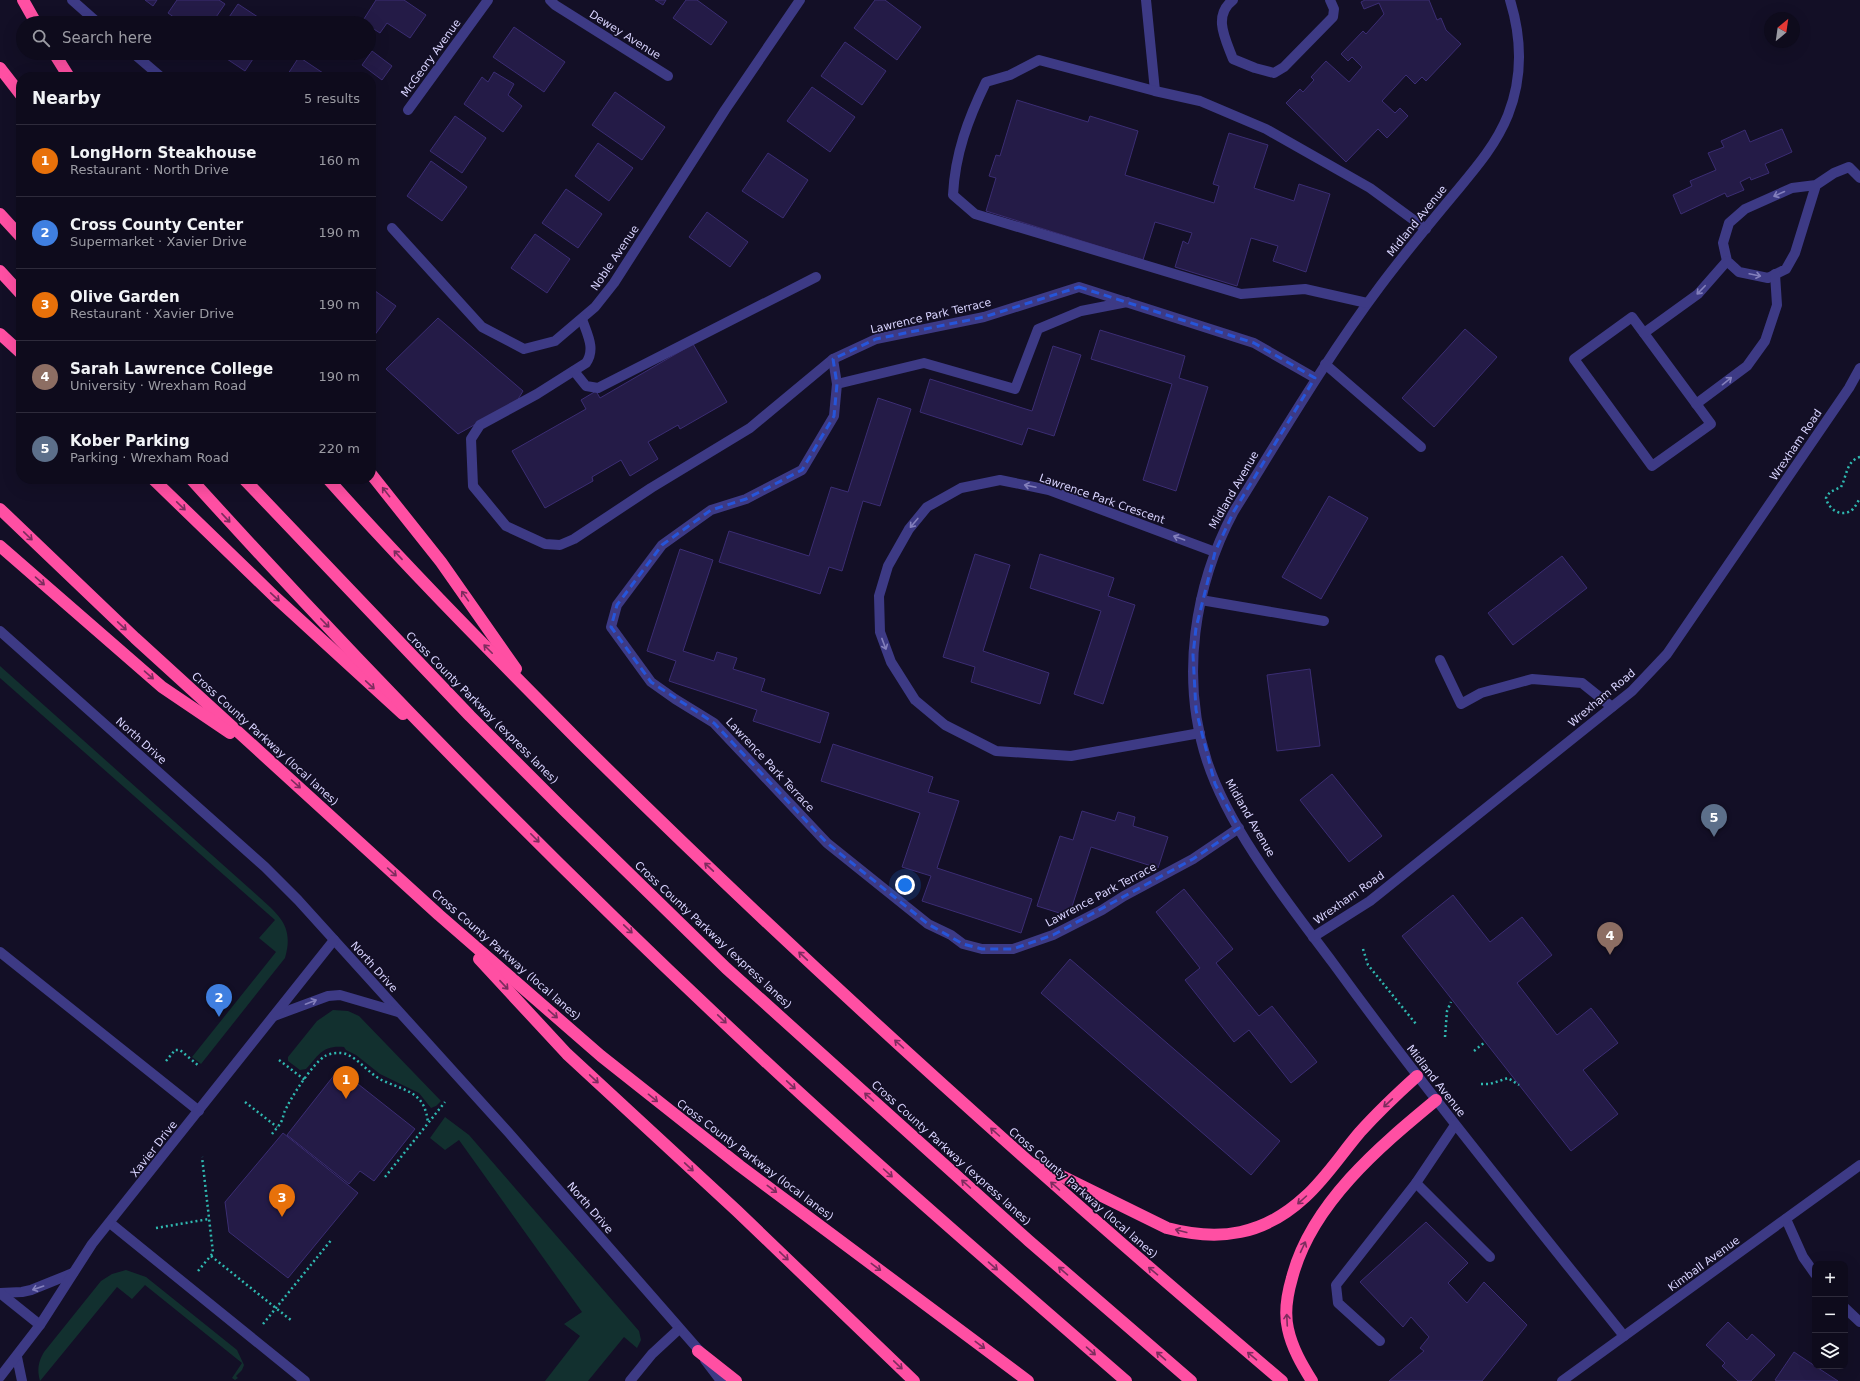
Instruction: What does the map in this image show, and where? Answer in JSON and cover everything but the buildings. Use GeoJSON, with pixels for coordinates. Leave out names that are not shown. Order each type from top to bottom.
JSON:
{"type":"FeatureCollection","features":[{"type":"Feature","properties":{"kind":"highway"},"geometry":{"type":"LineString","coordinates":[[23,0],[32,16]]}},
{"type":"Feature","properties":{"kind":"highway"},"geometry":{"type":"LineString","coordinates":[[58,60],[66,72]]}},
{"type":"Feature","properties":{"kind":"highway"},"geometry":{"type":"LineString","coordinates":[[0,68],[16,89]]}},
{"type":"Feature","properties":{"kind":"highway"},"geometry":{"type":"LineString","coordinates":[[0,214],[16,231]]}},
{"type":"Feature","properties":{"kind":"highway"},"geometry":{"type":"LineString","coordinates":[[0,271],[16,289]]}},
{"type":"Feature","properties":{"kind":"highway"},"geometry":{"type":"LineString","coordinates":[[0,334],[16,348]]}},
{"type":"Feature","properties":{"kind":"highway"},"geometry":{"type":"LineString","coordinates":[[376,480],[441,562],[535,696]]}},
{"type":"Feature","properties":{"kind":"highway"},"geometry":{"type":"LineString","coordinates":[[158,484],[275,597],[508,811]]}},
{"type":"Feature","properties":{"kind":"highway"},"geometry":{"type":"LineString","coordinates":[[196,484],[364,663],[605,908],[763,1059],[964,1240],[1126,1381]]}},
{"type":"Feature","properties":{"kind":"highway","name":"Cross County Parkway (express lanes)"},"geometry":{"type":"LineString","coordinates":[[249,484],[470,716],[564,811],[726,968],[1030,1241],[1191,1381]]}},
{"type":"Feature","properties":{"kind":"highway","name":"Cross County Parkway (local lanes)"},"geometry":{"type":"LineString","coordinates":[[333,484],[472,633],[686,846],[833,984],[1024,1158],[1129,1251],[1282,1381]]}},
{"type":"Feature","properties":{"kind":"highway","name":"Cross County Parkway (local lanes)"},"geometry":{"type":"LineString","coordinates":[[0,509],[135,638],[439,915],[601,1056],[668,1111],[1028,1381]]}},
{"type":"Feature","properties":{"kind":"highway"},"geometry":{"type":"LineString","coordinates":[[0,546],[162,687],[267,758]]}},
{"type":"Feature","properties":{"kind":"highway"},"geometry":{"type":"LineString","coordinates":[[439,915],[567,1054],[737,1211],[914,1381]]}},
{"type":"Feature","properties":{"kind":"highway"},"geometry":{"type":"LineString","coordinates":[[1024,1158],[1167,1228],[1187,1233],[1207,1235],[1228,1235],[1246,1232],[1278,1217],[1306,1196],[1380,1110],[1417,1076]]}},
{"type":"Feature","properties":{"kind":"highway"},"geometry":{"type":"LineString","coordinates":[[1312,1381],[1298,1356],[1288,1328],[1287,1298],[1295,1267],[1303,1247],[1313,1227],[1326,1209],[1361,1167],[1400,1130],[1436,1100]]}},
{"type":"Feature","properties":{"kind":"highway"},"geometry":{"type":"LineString","coordinates":[[698,1350],[736,1381]]}},
{"type":"Feature","properties":{"kind":"street"},"geometry":{"type":"LineString","coordinates":[[72,0],[90,16]]}},
{"type":"Feature","properties":{"kind":"street","name":"McGeory Avenue"},"geometry":{"type":"LineString","coordinates":[[408,110],[488,0]]}},
{"type":"Feature","properties":{"kind":"street","name":"Dewey Avenue"},"geometry":{"type":"LineString","coordinates":[[550,0],[555,5],[668,76]]}},
{"type":"Feature","properties":{"kind":"street","name":"Noble Avenue"},"geometry":{"type":"LineString","coordinates":[[392,228],[482,327],[524,349],[555,341],[595,307],[614,283],[725,110],[800,0]]}},
{"type":"Feature","properties":{"kind":"street"},"geometry":{"type":"LineString","coordinates":[[1146,0],[1155,91]]}},
{"type":"Feature","properties":{"kind":"street"},"geometry":{"type":"LineString","coordinates":[[1233,0],[1228,4],[1221,25],[1233,59],[1255,68],[1274,73],[1284,67],[1333,17],[1334,9],[1330,0]]}},
{"type":"Feature","properties":{"kind":"street","name":"Midland Avenue"},"geometry":{"type":"LineString","coordinates":[[1510,0],[1519,35],[1520,53],[1517,83],[1508,115],[1486,155],[1368,303],[1315,378],[1234,510],[1215,552],[1201,600],[1193,655],[1193,685],[1200,733],[1206,758],[1215,784],[1239,828],[1313,937],[1417,1076],[1624,1336]]}},
{"type":"Feature","properties":{"kind":"street"},"geometry":{"type":"LineString","coordinates":[[141,60],[155,72]]}},
{"type":"Feature","properties":{"kind":"street"},"geometry":{"type":"LineString","coordinates":[[1368,303],[1305,289],[1241,294],[975,214],[952,195],[954,171],[959,146],[970,115],[986,82],[1010,74],[1039,60],[1155,91],[1200,101],[1266,129],[1370,188],[1426,229]]}},
{"type":"Feature","properties":{"kind":"street"},"geometry":{"type":"LineString","coordinates":[[1816,185],[1795,253],[1786,269],[1768,278],[1739,272],[1727,261],[1723,243],[1730,223],[1745,209],[1792,188],[1816,185],[1834,173],[1849,167],[1860,178]]}},
{"type":"Feature","properties":{"kind":"street"},"geometry":{"type":"LineString","coordinates":[[1644,333],[1698,294],[1727,261]]}},
{"type":"Feature","properties":{"kind":"street"},"geometry":{"type":"LineString","coordinates":[[1696,404],[1747,366],[1765,340],[1777,305],[1775,274]]}},
{"type":"Feature","properties":{"kind":"street"},"geometry":{"type":"LineString","coordinates":[[574,371],[586,386],[598,388],[816,277]]}},
{"type":"Feature","properties":{"kind":"street","name":"Lawrence Park Terrace"},"geometry":{"type":"LineString","coordinates":[[1239,828],[1193,859],[1053,935],[1013,949],[982,949],[963,944],[951,935],[928,924],[827,843],[714,723],[651,682],[611,627],[617,605],[662,545],[711,510],[746,499],[802,470],[834,416],[837,384],[833,359],[876,339],[984,317],[1079,287],[1254,343],[1315,378]]}},
{"type":"Feature","properties":{"kind":"street"},"geometry":{"type":"LineString","coordinates":[[837,384],[924,363],[1015,389],[1038,329],[1081,311],[1129,302]]}},
{"type":"Feature","properties":{"kind":"street"},"geometry":{"type":"LineString","coordinates":[[1632,317],[1644,333],[1710,424],[1652,466],[1574,359],[1632,317]]}},
{"type":"Feature","properties":{"kind":"street"},"geometry":{"type":"LineString","coordinates":[[582,319],[592,348],[590,357],[586,364],[537,394],[480,425],[474,431],[471,439],[473,486],[506,526],[545,544],[560,545],[574,539],[651,488],[750,428],[833,359]]}},
{"type":"Feature","properties":{"kind":"street"},"geometry":{"type":"LineString","coordinates":[[1325,364],[1421,447]]}},
{"type":"Feature","properties":{"kind":"street","name":"Wrexham Road"},"geometry":{"type":"LineString","coordinates":[[1313,937],[1370,901],[1632,691],[1667,654],[1845,394],[1860,368]]}},
{"type":"Feature","properties":{"kind":"street","name":"Lawrence Park Crescent"},"geometry":{"type":"LineString","coordinates":[[1200,733],[1071,756],[996,751],[945,725],[915,700],[891,662],[880,632],[879,596],[888,566],[909,529],[927,507],[961,488],[1000,480],[1049,490],[1215,552]]}},
{"type":"Feature","properties":{"kind":"street"},"geometry":{"type":"LineString","coordinates":[[1201,600],[1324,621]]}},
{"type":"Feature","properties":{"kind":"street","name":"North Drive"},"geometry":{"type":"LineString","coordinates":[[0,631],[265,867],[298,900],[510,1133],[679,1329],[728,1381]]}},
{"type":"Feature","properties":{"kind":"street"},"geometry":{"type":"LineString","coordinates":[[1440,660],[1461,704],[1481,693],[1532,679],[1582,683],[1612,707]]}},
{"type":"Feature","properties":{"kind":"street","name":"Xavier Drive"},"geometry":{"type":"LineString","coordinates":[[0,1377],[40,1325],[92,1244],[334,940]]}},
{"type":"Feature","properties":{"kind":"street"},"geometry":{"type":"LineString","coordinates":[[0,952],[199,1111]]}},
{"type":"Feature","properties":{"kind":"street"},"geometry":{"type":"LineString","coordinates":[[274,1016],[328,996],[340,995],[400,1013]]}},
{"type":"Feature","properties":{"kind":"street"},"geometry":{"type":"LineString","coordinates":[[1380,1341],[1338,1303],[1336,1284],[1416,1183],[1455,1125]]}},
{"type":"Feature","properties":{"kind":"street","name":"Kimball Avenue"},"geometry":{"type":"LineString","coordinates":[[1562,1381],[1860,1165]]}},
{"type":"Feature","properties":{"kind":"street"},"geometry":{"type":"LineString","coordinates":[[1416,1183],[1490,1257]]}},
{"type":"Feature","properties":{"kind":"street"},"geometry":{"type":"LineString","coordinates":[[1786,1219],[1803,1257],[1812,1270]]}},
{"type":"Feature","properties":{"kind":"street"},"geometry":{"type":"LineString","coordinates":[[110,1222],[305,1381]]}},
{"type":"Feature","properties":{"kind":"street"},"geometry":{"type":"LineString","coordinates":[[0,1293],[31,1290],[73,1273]]}},
{"type":"Feature","properties":{"kind":"street"},"geometry":{"type":"LineString","coordinates":[[0,1293],[40,1325]]}},
{"type":"Feature","properties":{"kind":"street"},"geometry":{"type":"LineString","coordinates":[[1848,1311],[1860,1322]]}},
{"type":"Feature","properties":{"kind":"street"},"geometry":{"type":"LineString","coordinates":[[630,1381],[652,1354],[679,1329]]}},
{"type":"Feature","properties":{"kind":"street"},"geometry":{"type":"LineString","coordinates":[[698,1350],[716,1381]]}},
{"type":"Feature","properties":{"kind":"street","name":"North Drive"},"geometry":{"type":"LineString","coordinates":[[698,1350],[721,1381]]}},
{"type":"Feature","properties":{"kind":"street"},"geometry":{"type":"LineString","coordinates":[[17,1356],[22,1381]]}},
{"type":"Feature","properties":{"kind":"path"},"geometry":{"type":"LineString","coordinates":[[1860,457],[1853,461],[1846,469],[1841,487],[1830,492],[1826,498],[1827,505],[1834,510],[1846,513],[1853,509],[1860,498]]}},
{"type":"Feature","properties":{"kind":"path"},"geometry":{"type":"LineString","coordinates":[[1363,950],[1368,965],[1416,1024]]}},
{"type":"Feature","properties":{"kind":"path"},"geometry":{"type":"LineString","coordinates":[[1444,1037],[1447,1011],[1451,1002]]}},
{"type":"Feature","properties":{"kind":"path"},"geometry":{"type":"LineString","coordinates":[[1474,1051],[1485,1042]]}},
{"type":"Feature","properties":{"kind":"path"},"geometry":{"type":"LineString","coordinates":[[166,1060],[175,1050],[180,1050],[199,1066]]}},
{"type":"Feature","properties":{"kind":"path"},"geometry":{"type":"LineString","coordinates":[[272,1134],[282,1121],[283,1114],[295,1093],[315,1065],[324,1056],[334,1053],[345,1054],[379,1079],[409,1091],[418,1097],[423,1104],[428,1123]]}},
{"type":"Feature","properties":{"kind":"path"},"geometry":{"type":"LineString","coordinates":[[279,1060],[305,1080]]}},
{"type":"Feature","properties":{"kind":"path"},"geometry":{"type":"LineString","coordinates":[[1481,1084],[1490,1084],[1508,1078],[1519,1084]]}},
{"type":"Feature","properties":{"kind":"path"},"geometry":{"type":"LineString","coordinates":[[245,1102],[277,1127]]}},
{"type":"Feature","properties":{"kind":"path"},"geometry":{"type":"LineString","coordinates":[[384,1177],[445,1102]]}},
{"type":"Feature","properties":{"kind":"path"},"geometry":{"type":"LineString","coordinates":[[198,1271],[213,1253],[202,1157]]}},
{"type":"Feature","properties":{"kind":"path"},"geometry":{"type":"LineString","coordinates":[[156,1228],[209,1219]]}},
{"type":"Feature","properties":{"kind":"path"},"geometry":{"type":"LineString","coordinates":[[261,1326],[332,1239]]}},
{"type":"Feature","properties":{"kind":"path"},"geometry":{"type":"LineString","coordinates":[[211,1256],[292,1321]]}},
{"type":"Feature","properties":{"kind":"highlighted area"},"geometry":{"type":"Polygon","coordinates":[[[1079,287],[1254,343],[1315,378],[1234,511],[1215,552],[1196,628],[1193,655],[1196,710],[1215,784],[1239,828],[1193,859],[1053,935],[1013,949],[982,949],[963,944],[928,924],[827,843],[714,723],[651,682],[611,627],[617,605],[662,545],[711,510],[746,499],[802,470],[834,416],[837,384],[833,359],[876,339],[984,317],[1079,287]]]}},
{"type":"Feature","properties":{"kind":"green space"},"geometry":{"type":"Polygon","coordinates":[[[0,666],[267,904],[279,916],[283,923],[288,938],[285,958],[201,1064],[192,1057],[276,952],[259,938],[275,920],[0,678],[0,666]]]}},
{"type":"Feature","properties":{"kind":"green space"},"geometry":{"type":"Polygon","coordinates":[[[333,1010],[348,1011],[359,1016],[441,1101],[436,1106],[431,1108],[419,1093],[380,1074],[356,1055],[346,1050],[344,1047],[326,1049],[318,1055],[306,1069],[300,1070],[288,1061],[288,1057],[317,1021],[333,1010]]]}},
{"type":"Feature","properties":{"kind":"green space"},"geometry":{"type":"Polygon","coordinates":[[[445,1117],[469,1135],[639,1331],[641,1340],[637,1348],[624,1337],[588,1381],[545,1381],[580,1336],[564,1324],[582,1312],[459,1140],[445,1150],[430,1138],[445,1117]]]}},
{"type":"Feature","properties":{"kind":"green space"},"geometry":{"type":"Polygon","coordinates":[[[126,1270],[146,1277],[237,1350],[244,1365],[242,1370],[236,1376],[238,1378],[235,1380],[232,1378],[242,1363],[145,1285],[132,1299],[117,1287],[40,1381],[39,1366],[40,1359],[44,1352],[101,1281],[112,1274],[126,1270]]]}},
{"type":"Feature","properties":{"kind":"place","name":"Kober Parking"},"geometry":{"type":"Point","coordinates":[1714,837]}},
{"type":"Feature","properties":{"kind":"place","name":"Sarah Lawrence College"},"geometry":{"type":"Point","coordinates":[1610,955]}},
{"type":"Feature","properties":{"kind":"place","name":"Cross County Center"},"geometry":{"type":"Point","coordinates":[219,1017]}},
{"type":"Feature","properties":{"kind":"place","name":"LongHorn Steakhouse"},"geometry":{"type":"Point","coordinates":[346,1099]}},
{"type":"Feature","properties":{"kind":"place","name":"Olive Garden"},"geometry":{"type":"Point","coordinates":[282,1217]}}]}
